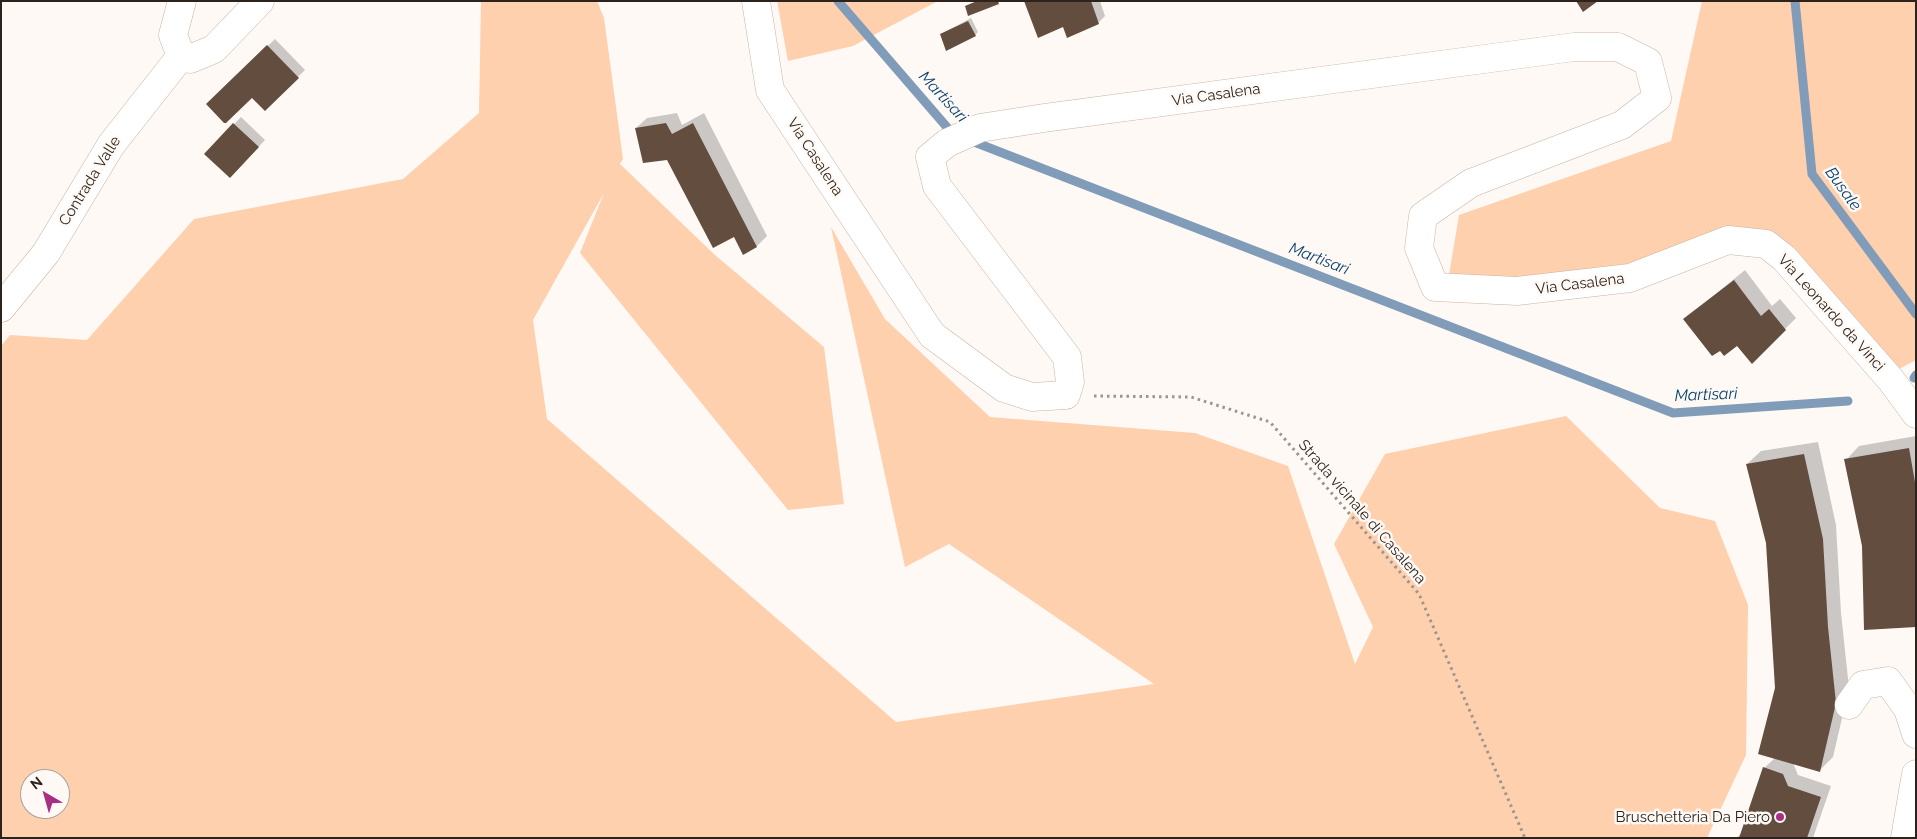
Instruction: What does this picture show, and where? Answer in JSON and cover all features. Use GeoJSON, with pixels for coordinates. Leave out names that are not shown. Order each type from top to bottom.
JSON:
{"type":"FeatureCollection","features":[{"type":"Feature","properties":{"kind":"street"},"geometry":{"type":"LineString","coordinates":[[182,1],[172,36],[181,56],[190,59],[214,49],[260,1]]}},
{"type":"Feature","properties":{"kind":"street","name":"Via Casalena"},"geometry":{"type":"LineString","coordinates":[[756,1],[770,90],[932,335],[1004,388],[1032,397],[1066,395],[1070,382],[1067,357],[937,186],[930,157],[947,143],[980,128],[1564,49],[1618,47],[1648,62],[1657,98],[1622,125],[1471,183],[1423,216],[1419,248],[1435,288],[1517,292],[1630,278],[1728,240]]}},
{"type":"Feature","properties":{"kind":"street","name":"Contrada Valle"},"geometry":{"type":"LineString","coordinates":[[1,308],[46,253],[111,145],[181,56]]}},
{"type":"Feature","properties":{"kind":"street","name":"Via Leonardo da Vinci"},"geometry":{"type":"LineString","coordinates":[[1728,240],[1766,244],[1784,258],[1891,380],[1916,414]]}},
{"type":"Feature","properties":{"kind":"street"},"geometry":{"type":"LineString","coordinates":[[1849,705],[1863,685],[1888,681],[1908,709],[1916,734]]}},
{"type":"Feature","properties":{"kind":"street"},"geometry":{"type":"LineString","coordinates":[[1905,838],[1916,774]]}},
{"type":"Feature","properties":{"kind":"path","name":"Strada vicinale di Casalena"},"geometry":{"type":"LineString","coordinates":[[1066,395],[1191,397],[1270,422],[1419,594],[1525,838]]}},
{"type":"Feature","properties":{"kind":"shaded area"},"geometry":{"type":"Polygon","coordinates":[[[481,1],[597,1],[604,18],[623,159],[620,164],[715,255],[824,347],[844,504],[788,510],[580,253],[604,193],[533,320],[547,419],[896,722],[1154,684],[949,544],[905,567],[831,227],[885,319],[990,417],[1195,433],[1288,466],[1355,664],[1373,627],[1334,544],[1385,454],[1566,416],[1660,508],[1715,521],[1748,605],[1746,755],[1707,838],[1,838],[1,346],[10,335],[87,340],[194,219],[403,179],[479,113],[481,1]]]}},
{"type":"Feature","properties":{"kind":"shaded area"},"geometry":{"type":"Polygon","coordinates":[[[777,1],[938,1],[853,46],[788,61],[777,1]]]}},
{"type":"Feature","properties":{"kind":"shaded area"},"geometry":{"type":"Polygon","coordinates":[[[1702,1],[1916,1],[1916,360],[1889,374],[1783,239],[1527,293],[1448,281],[1459,215],[1671,141],[1702,1]]]}},
{"type":"Feature","properties":{"kind":"building"},"geometry":{"type":"Polygon","coordinates":[[[977,1],[998,1],[999,4],[968,16],[965,6],[977,1]]]}},
{"type":"Feature","properties":{"kind":"building"},"geometry":{"type":"Polygon","coordinates":[[[1024,1],[1091,1],[1099,24],[1067,38],[1063,27],[1038,38],[1024,1]]]}},
{"type":"Feature","properties":{"kind":"building"},"geometry":{"type":"Polygon","coordinates":[[[1576,1],[1598,1],[1583,12],[1576,1]]]}},
{"type":"Feature","properties":{"kind":"building"},"geometry":{"type":"Polygon","coordinates":[[[968,21],[976,36],[946,51],[940,34],[968,21]]]}},
{"type":"Feature","properties":{"kind":"building"},"geometry":{"type":"Polygon","coordinates":[[[267,45],[299,78],[265,111],[252,98],[224,123],[206,104],[267,45]]]}},
{"type":"Feature","properties":{"kind":"building"},"geometry":{"type":"Polygon","coordinates":[[[233,123],[259,147],[230,178],[204,154],[233,123]]]}},
{"type":"Feature","properties":{"kind":"building"},"geometry":{"type":"Polygon","coordinates":[[[666,123],[672,134],[693,123],[757,247],[743,255],[734,237],[713,248],[667,160],[643,163],[635,128],[666,123]]]}},
{"type":"Feature","properties":{"kind":"building"},"geometry":{"type":"Polygon","coordinates":[[[1734,280],[1761,316],[1769,309],[1786,330],[1752,364],[1737,346],[1724,356],[1720,351],[1712,356],[1683,319],[1734,280]]]}},
{"type":"Feature","properties":{"kind":"building"},"geometry":{"type":"Polygon","coordinates":[[[1909,448],[1916,488],[1916,627],[1864,630],[1862,546],[1844,459],[1909,448]]]}},
{"type":"Feature","properties":{"kind":"building"},"geometry":{"type":"Polygon","coordinates":[[[1804,454],[1823,539],[1828,627],[1836,703],[1820,772],[1758,754],[1775,688],[1766,543],[1746,464],[1804,454]]]}},
{"type":"Feature","properties":{"kind":"building","name":"Bruschetteria Da Piero"},"geometry":{"type":"Polygon","coordinates":[[[1763,767],[1783,774],[1788,786],[1821,797],[1807,838],[1739,838],[1763,767]]]}},
{"type":"Feature","properties":{"kind":"waterway","name":"Martisari"},"geometry":{"type":"LineString","coordinates":[[838,1],[952,133],[957,135]]}},
{"type":"Feature","properties":{"kind":"waterway","name":"Busale"},"geometry":{"type":"LineString","coordinates":[[1795,1],[1812,174],[1916,314]]}},
{"type":"Feature","properties":{"kind":"waterway","name":"Martisari"},"geometry":{"type":"LineString","coordinates":[[969,140],[1673,413],[1848,401]]}},
{"type":"Feature","properties":{"kind":"place","name":"Bruschetteria Da Piero"},"geometry":{"type":"Point","coordinates":[1780,817]}}]}
